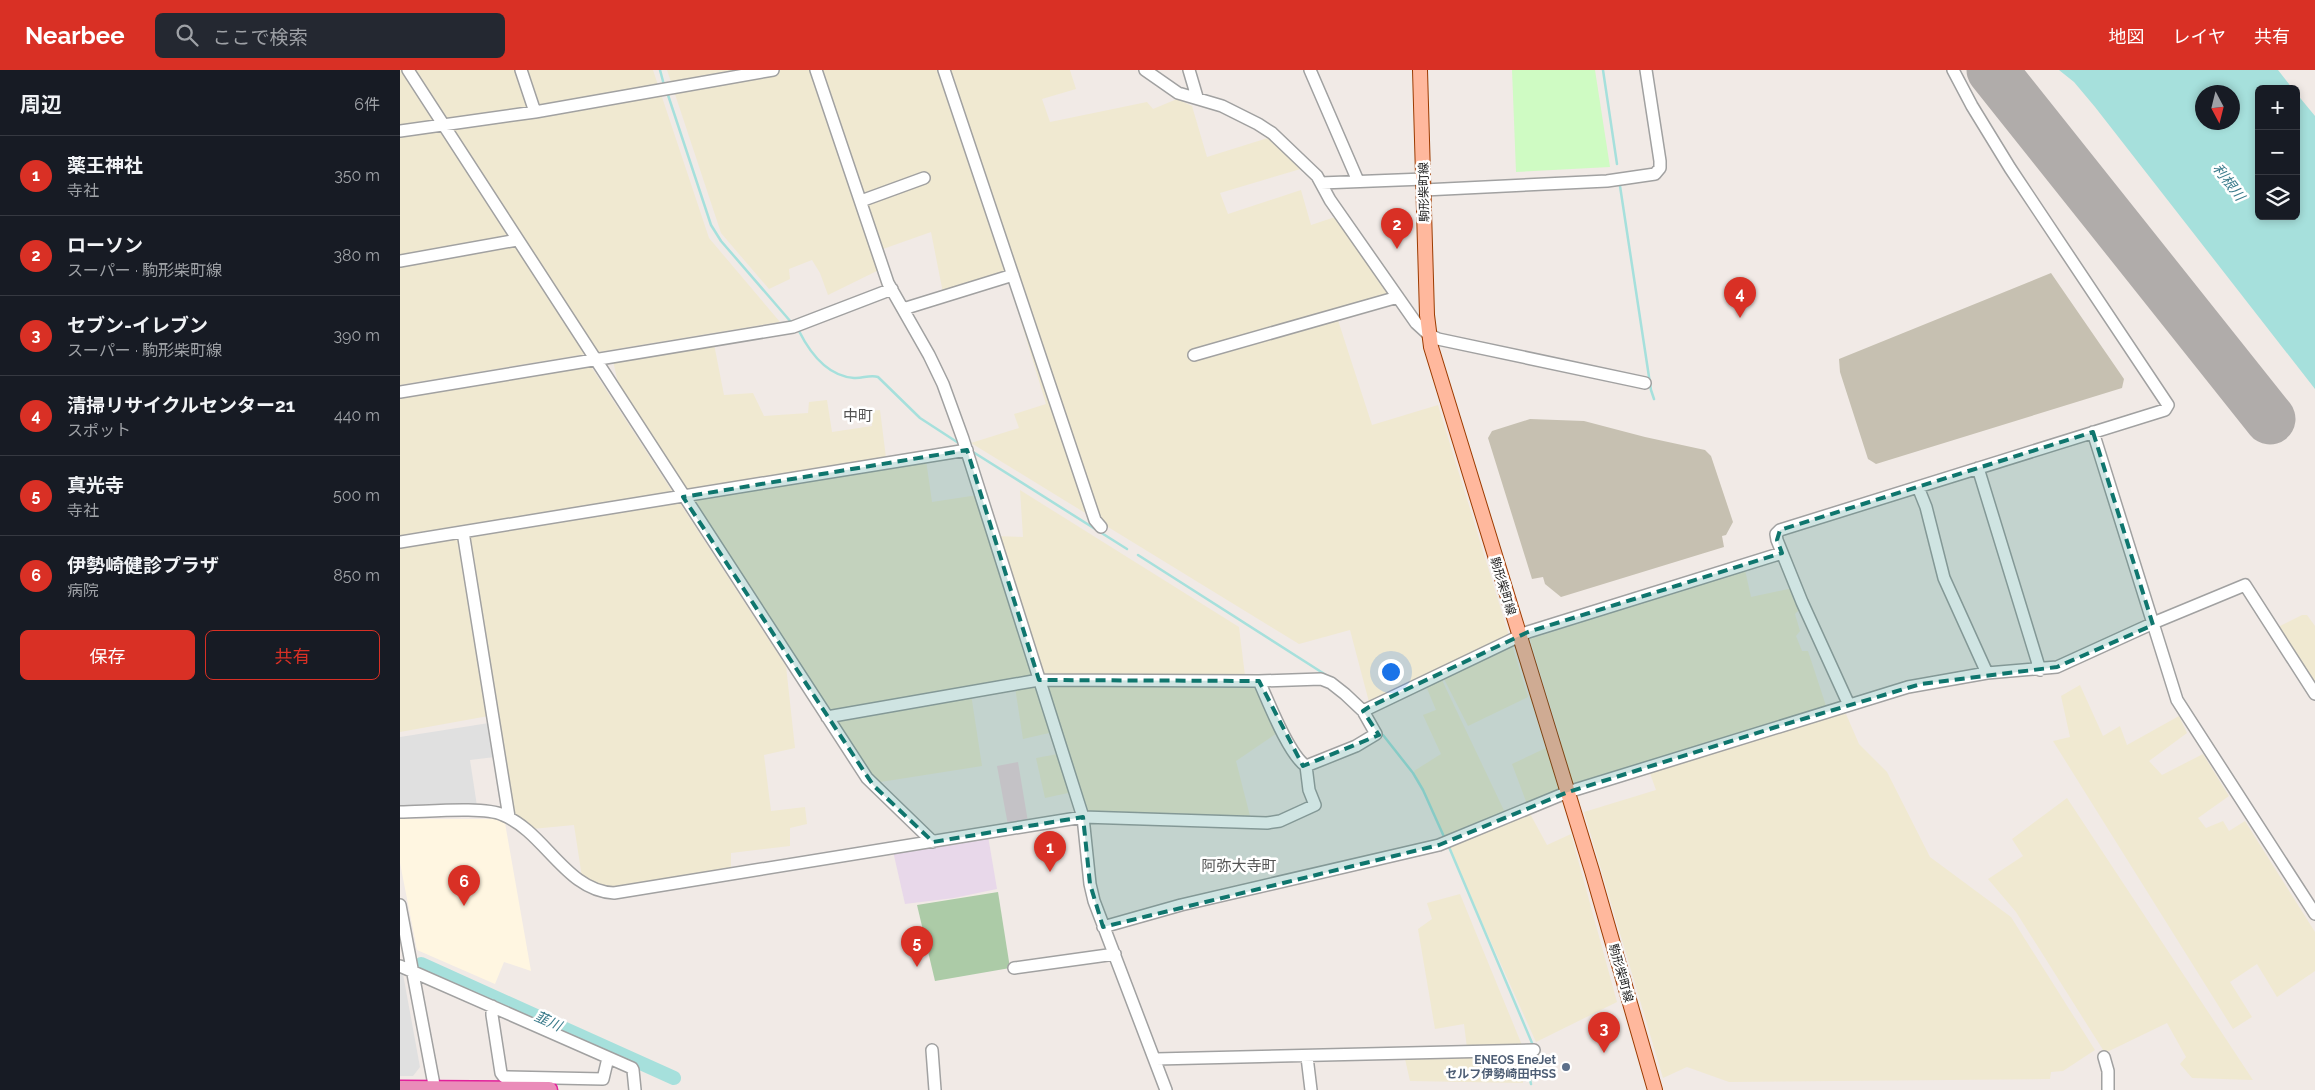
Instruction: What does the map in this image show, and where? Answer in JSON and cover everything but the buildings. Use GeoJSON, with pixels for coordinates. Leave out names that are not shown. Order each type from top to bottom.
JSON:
{"type":"FeatureCollection","features":[{"type":"Feature","properties":{"kind":"highway"},"geometry":{"type":"LineString","coordinates":[[400,1089],[549,1090]]}},
{"type":"Feature","properties":{"kind":"main road","name":"駒形柴町線"},"geometry":{"type":"LineString","coordinates":[[1420,70],[1428,334],[1451,416],[1568,792],[1655,1090]]}},
{"type":"Feature","properties":{"kind":"street"},"geometry":{"type":"LineString","coordinates":[[408,70],[867,778],[932,842]]}},
{"type":"Feature","properties":{"kind":"street"},"geometry":{"type":"LineString","coordinates":[[521,70],[535,112]]}},
{"type":"Feature","properties":{"kind":"street"},"geometry":{"type":"LineString","coordinates":[[400,131],[535,112],[773,70]]}},
{"type":"Feature","properties":{"kind":"street"},"geometry":{"type":"LineString","coordinates":[[816,70],[892,289],[943,384],[967,450],[1083,817],[1090,884],[1103,927],[1156,1059],[1166,1090]]}},
{"type":"Feature","properties":{"kind":"street"},"geometry":{"type":"LineString","coordinates":[[944,70],[1095,520],[1101,527]]}},
{"type":"Feature","properties":{"kind":"street"},"geometry":{"type":"LineString","coordinates":[[1145,70],[1178,93],[1197,97],[1222,106],[1266,128],[1315,173],[1330,200],[1416,323],[1428,334],[1438,339],[1645,383]]}},
{"type":"Feature","properties":{"kind":"street"},"geometry":{"type":"LineString","coordinates":[[1189,70],[1197,97]]}},
{"type":"Feature","properties":{"kind":"street"},"geometry":{"type":"LineString","coordinates":[[1310,70],[1358,182]]}},
{"type":"Feature","properties":{"kind":"street"},"geometry":{"type":"LineString","coordinates":[[1322,183],[1358,182],[1424,185],[1607,181],[1652,175],[1659,170],[1660,161],[1646,70]]}},
{"type":"Feature","properties":{"kind":"street"},"geometry":{"type":"LineString","coordinates":[[1849,705],[1782,553],[1776,534],[1780,530],[2165,410],[2168,405],[2010,168],[1952,70]]}},
{"type":"Feature","properties":{"kind":"street"},"geometry":{"type":"LineString","coordinates":[[861,201],[924,178]]}},
{"type":"Feature","properties":{"kind":"street"},"geometry":{"type":"LineString","coordinates":[[400,261],[517,240]]}},
{"type":"Feature","properties":{"kind":"street"},"geometry":{"type":"LineString","coordinates":[[903,309],[1013,275]]}},
{"type":"Feature","properties":{"kind":"street"},"geometry":{"type":"LineString","coordinates":[[400,392],[793,327],[892,289]]}},
{"type":"Feature","properties":{"kind":"street"},"geometry":{"type":"LineString","coordinates":[[1194,355],[1398,297]]}},
{"type":"Feature","properties":{"kind":"street"},"geometry":{"type":"LineString","coordinates":[[2093,432],[2177,700],[2315,914]]}},
{"type":"Feature","properties":{"kind":"street"},"geometry":{"type":"LineString","coordinates":[[400,542],[967,450]]}},
{"type":"Feature","properties":{"kind":"street"},"geometry":{"type":"LineString","coordinates":[[1978,468],[2040,670]]}},
{"type":"Feature","properties":{"kind":"street"},"geometry":{"type":"LineString","coordinates":[[1918,488],[1926,507],[1944,578],[1987,673]]}},
{"type":"Feature","properties":{"kind":"street"},"geometry":{"type":"LineString","coordinates":[[462,532],[509,817]]}},
{"type":"Feature","properties":{"kind":"street"},"geometry":{"type":"LineString","coordinates":[[1363,711],[1519,636],[1782,553]]}},
{"type":"Feature","properties":{"kind":"street"},"geometry":{"type":"LineString","coordinates":[[1103,927],[1181,905],[1439,845],[1568,792],[1921,684],[1987,673],[2040,670],[2057,667],[2244,584],[2315,694]]}},
{"type":"Feature","properties":{"kind":"street"},"geometry":{"type":"LineString","coordinates":[[827,716],[1039,680],[1258,681],[1321,679],[1338,688],[1363,711],[1376,734],[1356,746],[1306,766]]}},
{"type":"Feature","properties":{"kind":"street"},"geometry":{"type":"LineString","coordinates":[[400,812],[497,812],[509,817],[579,880],[599,891],[608,893],[650,888],[1083,817],[1280,821],[1315,805],[1309,790],[1306,766],[1291,748],[1258,681]]}},
{"type":"Feature","properties":{"kind":"street"},"geometry":{"type":"LineString","coordinates":[[400,905],[435,1090]]}},
{"type":"Feature","properties":{"kind":"street"},"geometry":{"type":"LineString","coordinates":[[1014,968],[1115,954]]}},
{"type":"Feature","properties":{"kind":"street"},"geometry":{"type":"LineString","coordinates":[[400,966],[634,1070],[635,1090]]}},
{"type":"Feature","properties":{"kind":"street"},"geometry":{"type":"LineString","coordinates":[[492,1006],[501,1073],[504,1077],[603,1079],[608,1058]]}},
{"type":"Feature","properties":{"kind":"street"},"geometry":{"type":"LineString","coordinates":[[932,1050],[935,1090]]}},
{"type":"Feature","properties":{"kind":"street"},"geometry":{"type":"LineString","coordinates":[[1156,1059],[1307,1057],[1534,1050]]}},
{"type":"Feature","properties":{"kind":"street"},"geometry":{"type":"LineString","coordinates":[[1307,1057],[1311,1090]]}},
{"type":"Feature","properties":{"kind":"street"},"geometry":{"type":"LineString","coordinates":[[2104,1057],[2108,1071],[2108,1090]]}},
{"type":"Feature","properties":{"kind":"highlighted area"},"geometry":{"type":"Polygon","coordinates":[[[2093,432],[2153,625],[2057,667],[1921,684],[1776,727],[1568,792],[1439,845],[1103,927],[1090,884],[1083,817],[933,842],[873,785],[683,497],[967,450],[1039,680],[1259,681],[1303,766],[1379,735],[1363,711],[1369,707],[1528,632],[1782,553],[1777,540],[1780,530],[2093,432]]]}},
{"type":"Feature","properties":{"kind":"shaded area"},"geometry":{"type":"Polygon","coordinates":[[[400,70],[653,70],[709,238],[780,322],[400,385],[400,70]]]}},
{"type":"Feature","properties":{"kind":"shaded area"},"geometry":{"type":"Polygon","coordinates":[[[667,70],[1070,70],[1076,89],[1042,99],[1050,122],[1147,102],[1153,109],[1177,99],[1192,106],[1207,157],[1271,137],[1304,168],[1220,193],[1228,214],[1301,190],[1311,225],[1335,217],[1390,295],[1335,311],[1372,425],[1438,405],[1528,697],[1468,726],[1440,671],[1369,702],[1350,630],[1299,644],[971,443],[1019,428],[1014,414],[1046,404],[1009,282],[943,293],[931,232],[883,249],[885,267],[828,295],[820,273],[812,260],[789,269],[790,279],[769,289],[721,233],[667,70]]]}},
{"type":"Feature","properties":{"kind":"shaded area"},"geometry":{"type":"Polygon","coordinates":[[[2051,273],[2124,379],[2122,388],[1876,464],[1868,459],[1840,372],[1839,359],[2051,273]]]}},
{"type":"Feature","properties":{"kind":"shaded area"},"geometry":{"type":"Polygon","coordinates":[[[714,344],[724,395],[753,393],[764,416],[808,413],[809,402],[827,400],[832,432],[872,426],[871,411],[880,410],[887,466],[926,460],[932,502],[978,495],[990,536],[1023,537],[1020,490],[1239,627],[1246,684],[1255,685],[1277,733],[1236,761],[1250,816],[1085,813],[1068,793],[1045,798],[1036,758],[1058,754],[1049,733],[1023,739],[1015,687],[971,694],[982,766],[874,783],[621,396],[613,361],[714,344]]]}},
{"type":"Feature","properties":{"kind":"shaded area"},"geometry":{"type":"Polygon","coordinates":[[[590,365],[786,666],[795,748],[764,755],[771,811],[805,807],[807,824],[790,828],[790,846],[731,853],[731,870],[606,888],[582,877],[574,825],[532,829],[511,811],[494,715],[400,732],[400,398],[590,365]]]}},
{"type":"Feature","properties":{"kind":"shaded area"},"geometry":{"type":"Polygon","coordinates":[[[1530,419],[1584,421],[1705,450],[1711,456],[1733,522],[1726,535],[1722,536],[1724,547],[1561,597],[1545,584],[1543,577],[1532,579],[1488,438],[1492,431],[1530,419]]]}},
{"type":"Feature","properties":{"kind":"shaded area"},"geometry":{"type":"Polygon","coordinates":[[[1745,570],[1751,597],[1793,588],[1801,608],[1795,614],[1800,631],[1796,636],[1802,651],[1808,651],[1829,715],[1846,714],[1859,744],[1887,772],[1930,857],[2011,917],[2095,1050],[2063,1071],[2051,1072],[2050,1079],[1729,1082],[1687,1067],[1663,1078],[1584,812],[1656,790],[1647,765],[1527,804],[1512,764],[1561,741],[1530,639],[1745,570]]]}},
{"type":"Feature","properties":{"kind":"shaded area"},"geometry":{"type":"Polygon","coordinates":[[[2302,615],[2307,615],[2315,626],[2315,689],[2278,627],[2302,615]]]}},
{"type":"Feature","properties":{"kind":"shaded area"},"geometry":{"type":"Polygon","coordinates":[[[1441,678],[1509,821],[1529,812],[1547,845],[1571,834],[1617,1002],[1536,1042],[1414,771],[1441,754],[1423,715],[1436,710],[1426,686],[1441,678]]]}},
{"type":"Feature","properties":{"kind":"shaded area"},"geometry":{"type":"Polygon","coordinates":[[[2080,685],[2103,736],[2120,726],[2127,745],[2179,716],[2187,733],[2149,761],[2162,775],[2203,754],[2229,796],[2198,818],[2206,828],[2223,821],[2229,831],[2245,821],[2315,932],[2315,971],[2277,997],[2257,964],[2230,982],[2252,1017],[2233,1029],[2053,741],[2070,737],[2061,696],[2080,685]]]}},
{"type":"Feature","properties":{"kind":"shaded area"},"geometry":{"type":"Polygon","coordinates":[[[489,723],[495,757],[470,760],[477,806],[400,806],[400,737],[489,723]]]}},
{"type":"Feature","properties":{"kind":"shaded area"},"geometry":{"type":"Polygon","coordinates":[[[1018,762],[1028,822],[1008,825],[997,766],[1018,762]]]}},
{"type":"Feature","properties":{"kind":"shaded area"},"geometry":{"type":"Polygon","coordinates":[[[2067,798],[2253,1080],[2192,1078],[2180,1064],[2186,1057],[2167,1023],[2105,1053],[2016,912],[1988,879],[2023,856],[2012,839],[2067,798]]]}},
{"type":"Feature","properties":{"kind":"shaded area"},"geometry":{"type":"Polygon","coordinates":[[[400,819],[494,819],[505,823],[531,971],[504,962],[495,984],[417,950],[400,863],[400,819]]]}},
{"type":"Feature","properties":{"kind":"shaded area"},"geometry":{"type":"Polygon","coordinates":[[[988,836],[997,889],[954,898],[905,904],[893,851],[988,836]]]}},
{"type":"Feature","properties":{"kind":"shaded area"},"geometry":{"type":"Polygon","coordinates":[[[1460,894],[1526,1055],[1522,1068],[1523,1083],[1410,1081],[1405,1059],[1467,1048],[1464,1024],[1435,1029],[1418,929],[1432,919],[1427,903],[1460,894]]]}},
{"type":"Feature","properties":{"kind":"shaded area"},"geometry":{"type":"Polygon","coordinates":[[[400,970],[403,974],[420,1067],[413,1076],[400,1076],[400,970]]]}},
{"type":"Feature","properties":{"kind":"green space"},"geometry":{"type":"Polygon","coordinates":[[[1512,70],[1595,70],[1610,167],[1516,172],[1512,70]]]}},
{"type":"Feature","properties":{"kind":"green space"},"geometry":{"type":"Polygon","coordinates":[[[998,892],[1010,968],[935,981],[917,905],[998,892]]]}},
{"type":"Feature","properties":{"kind":"water","name":"利根川"},"geometry":{"type":"Polygon","coordinates":[[[2059,70],[2278,70],[2290,85],[2255,85],[2255,220],[2300,220],[2300,98],[2315,116],[2315,389],[2074,82],[2059,70]]]}},
{"type":"Feature","properties":{"kind":"waterway"},"geometry":{"type":"LineString","coordinates":[[660,70],[664,85]]}},
{"type":"Feature","properties":{"kind":"waterway"},"geometry":{"type":"LineString","coordinates":[[1603,70],[1617,164]]}},
{"type":"Feature","properties":{"kind":"waterway"},"geometry":{"type":"LineString","coordinates":[[667,92],[711,225],[721,241],[791,322]]}},
{"type":"Feature","properties":{"kind":"waterway"},"geometry":{"type":"LineString","coordinates":[[1620,186],[1651,390],[1654,399]]}},
{"type":"Feature","properties":{"kind":"waterway"},"geometry":{"type":"LineString","coordinates":[[799,331],[814,355],[828,368],[836,373],[854,378],[878,377],[920,418],[960,444]]}},
{"type":"Feature","properties":{"kind":"waterway"},"geometry":{"type":"LineString","coordinates":[[973,452],[1127,549]]}},
{"type":"Feature","properties":{"kind":"waterway"},"geometry":{"type":"LineString","coordinates":[[1138,555],[1326,675]]}},
{"type":"Feature","properties":{"kind":"waterway"},"geometry":{"type":"LineString","coordinates":[[1383,735],[1413,773],[1423,790],[1445,839]]}},
{"type":"Feature","properties":{"kind":"waterway"},"geometry":{"type":"LineString","coordinates":[[1449,847],[1532,1043]]}},
{"type":"Feature","properties":{"kind":"waterway","name":"韮川"},"geometry":{"type":"LineString","coordinates":[[421,964],[674,1078]]}},
{"type":"Feature","properties":{"kind":"waterway"},"geometry":{"type":"LineString","coordinates":[[1531,1055],[1527,1066],[1531,1084]]}},
{"type":"Feature","properties":{"kind":"runway"},"geometry":{"type":"LineString","coordinates":[[1992,70],[2270,419]]}},
{"type":"Feature","properties":{"kind":"place","name":"ローソン"},"geometry":{"type":"Point","coordinates":[1397,249]}},
{"type":"Feature","properties":{"kind":"place","name":"清掃リサイクルセンター21"},"geometry":{"type":"Point","coordinates":[1740,318]}},
{"type":"Feature","properties":{"kind":"place","name":"薬王神社"},"geometry":{"type":"Point","coordinates":[1050,872]}},
{"type":"Feature","properties":{"kind":"place","name":"伊勢崎健診プラザ"},"geometry":{"type":"Point","coordinates":[464,906]}},
{"type":"Feature","properties":{"kind":"place","name":"真光寺"},"geometry":{"type":"Point","coordinates":[917,967]}},
{"type":"Feature","properties":{"kind":"place","name":"セブン-イレブン"},"geometry":{"type":"Point","coordinates":[1604,1053]}},
{"type":"Feature","properties":{"kind":"place","name":"ENEOS EneJet セルフ伊勢崎田中SS"},"geometry":{"type":"Point","coordinates":[1566,1067]}},
{"type":"Feature","properties":{"kind":"district","name":"中町"},"geometry":{"type":"Point","coordinates":[858,416]}},
{"type":"Feature","properties":{"kind":"district","name":"阿弥大寺町"},"geometry":{"type":"Point","coordinates":[1239,866]}}]}
